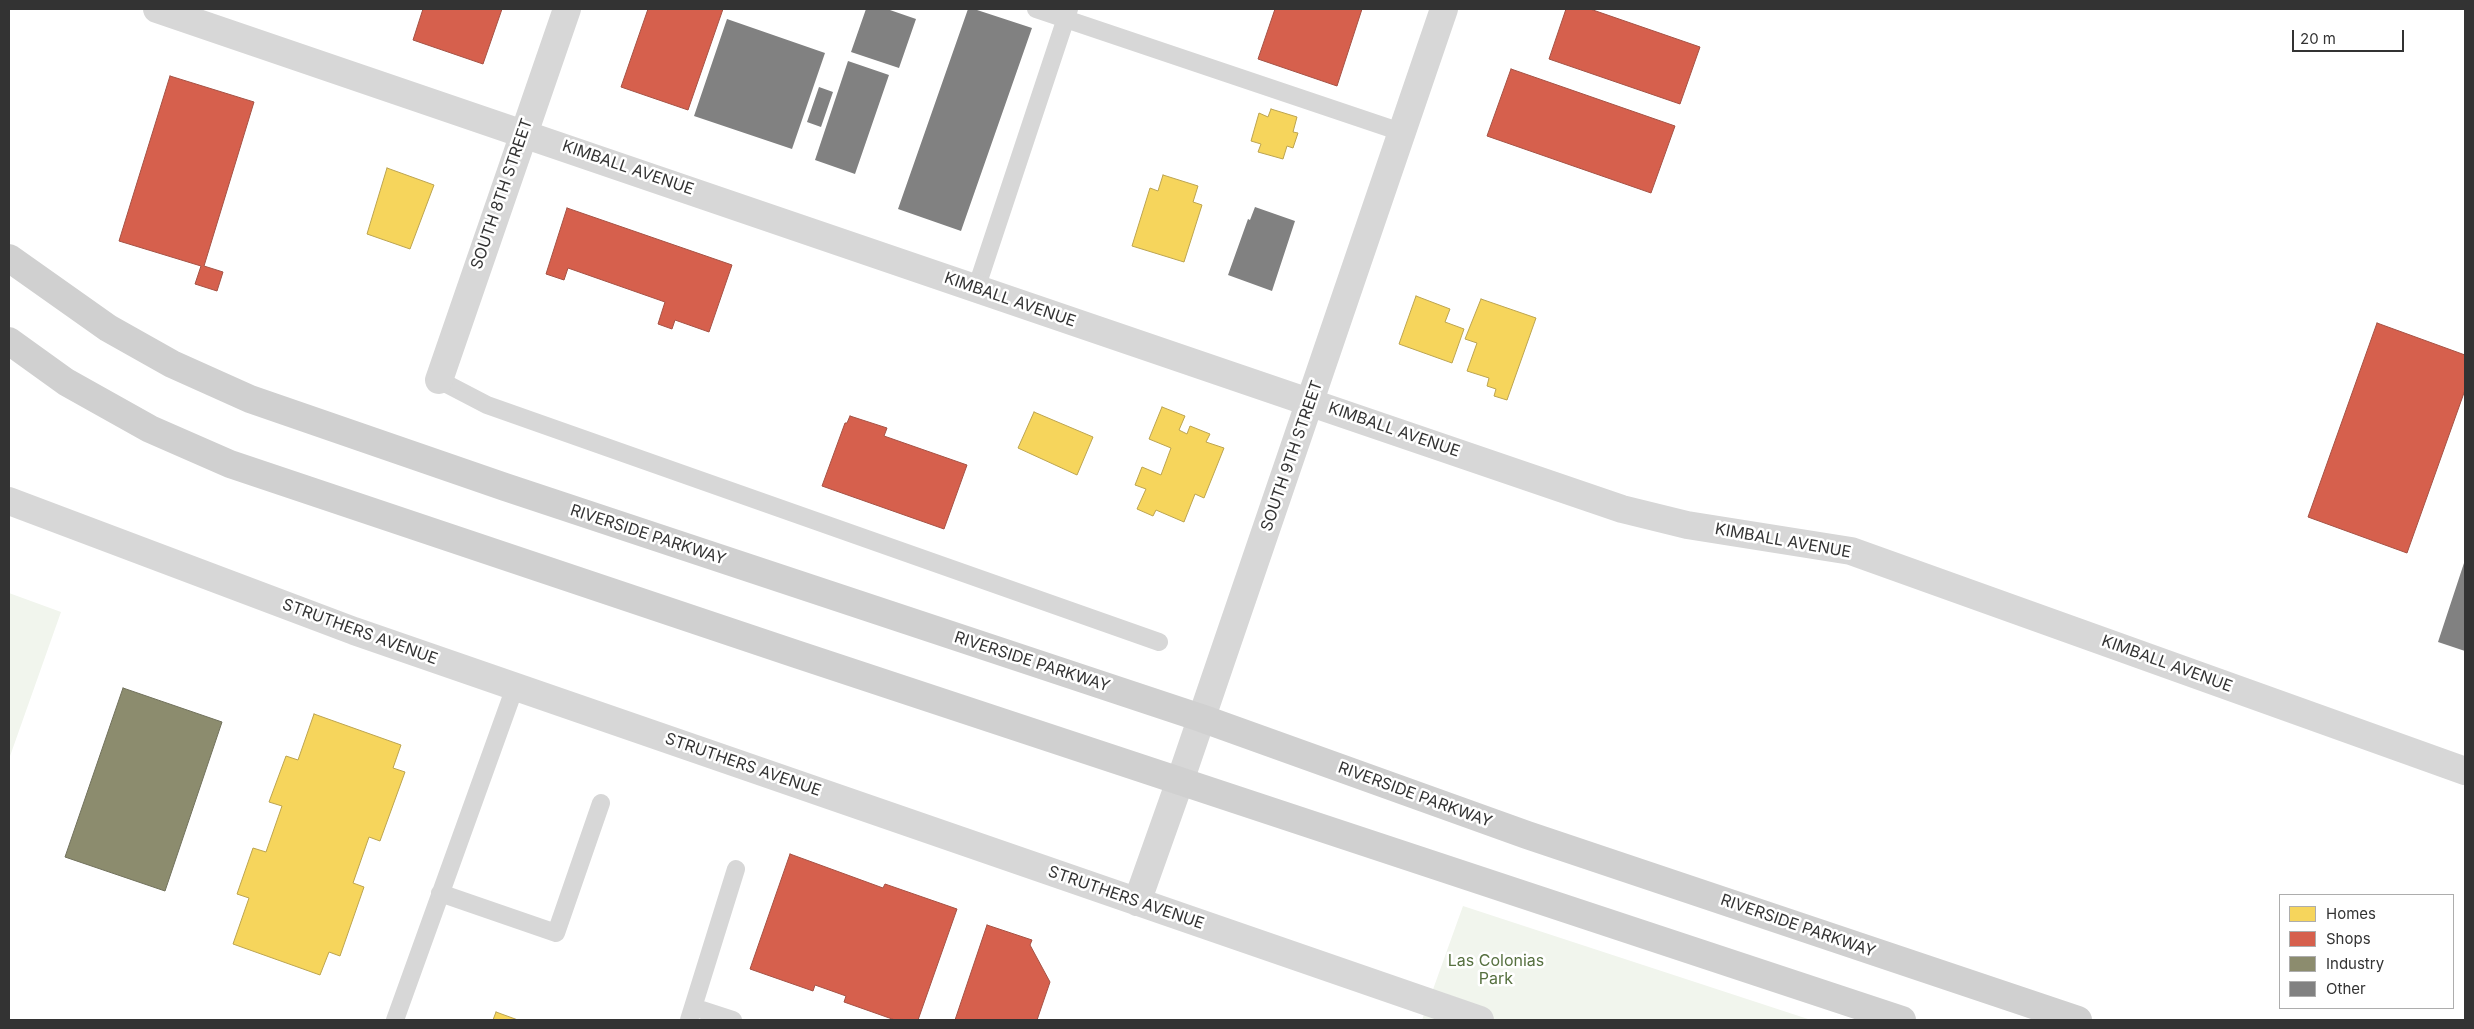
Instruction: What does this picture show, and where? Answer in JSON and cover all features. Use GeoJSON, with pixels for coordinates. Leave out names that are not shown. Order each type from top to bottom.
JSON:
{"type":"FeatureCollection","features":[{"type":"Feature","properties":{"kind":"main road","name":"RIVERSIDE PARKWAY"},"geometry":{"type":"LineString","coordinates":[[9,258],[108,328],[172,364],[250,399],[505,487],[1201,718],[1527,835],[2078,1020]]}},
{"type":"Feature","properties":{"kind":"main road"},"geometry":{"type":"LineString","coordinates":[[9,341],[66,382],[150,429],[230,464],[1902,1020]]}},
{"type":"Feature","properties":{"kind":"street","name":"KIMBALL AVENUE"},"geometry":{"type":"LineString","coordinates":[[157,9],[523,132],[976,289],[1622,509],[1687,525],[1851,551],[2465,771]]}},
{"type":"Feature","properties":{"kind":"street","name":"SOUTH 8TH STREET"},"geometry":{"type":"LineString","coordinates":[[440,380],[566,9]]}},
{"type":"Feature","properties":{"kind":"street","name":"SOUTH 9TH STREET"},"geometry":{"type":"LineString","coordinates":[[1137,902],[1311,402],[1444,9]]}},
{"type":"Feature","properties":{"kind":"street","name":"STRUTHERS AVENUE"},"geometry":{"type":"LineString","coordinates":[[9,501],[345,628],[1480,1020]]}},
{"type":"Feature","properties":{"kind":"lane"},"geometry":{"type":"LineString","coordinates":[[1036,9],[1067,14],[1401,132]]}},
{"type":"Feature","properties":{"kind":"lane"},"geometry":{"type":"LineString","coordinates":[[976,289],[1067,14]]}},
{"type":"Feature","properties":{"kind":"lane"},"geometry":{"type":"LineString","coordinates":[[440,380],[487,405],[1159,642]]}},
{"type":"Feature","properties":{"kind":"lane"},"geometry":{"type":"LineString","coordinates":[[395,1020],[515,687]]}},
{"type":"Feature","properties":{"kind":"lane"},"geometry":{"type":"LineString","coordinates":[[440,893],[556,933],[601,803]]}},
{"type":"Feature","properties":{"kind":"lane"},"geometry":{"type":"LineString","coordinates":[[733,1020],[691,1013],[736,870]]}},
{"type":"Feature","properties":{"kind":"green space"},"geometry":{"type":"Polygon","coordinates":[[[9,593],[61,612],[9,759],[9,593]]]}},
{"type":"Feature","properties":{"kind":"green space","name":"Las Colonias Park"},"geometry":{"type":"Polygon","coordinates":[[[1463,906],[1811,1020],[1422,1020],[1463,906]]]}},
{"type":"Feature","properties":{"kind":"building: Homes"},"geometry":{"type":"Polygon","coordinates":[[[1271,109],[1297,117],[1293,132],[1298,133],[1293,148],[1287,146],[1283,159],[1258,152],[1261,144],[1251,141],[1259,113],[1268,117],[1271,109]]]}},
{"type":"Feature","properties":{"kind":"building: Homes"},"geometry":{"type":"Polygon","coordinates":[[[387,168],[434,185],[410,249],[367,234],[387,168]]]}},
{"type":"Feature","properties":{"kind":"building: Homes"},"geometry":{"type":"Polygon","coordinates":[[[1163,175],[1198,186],[1193,202],[1202,205],[1184,262],[1132,246],[1150,188],[1158,191],[1163,175]]]}},
{"type":"Feature","properties":{"kind":"building: Homes"},"geometry":{"type":"Polygon","coordinates":[[[1416,296],[1450,309],[1445,322],[1464,329],[1452,363],[1399,344],[1416,296]]]}},
{"type":"Feature","properties":{"kind":"building: Homes"},"geometry":{"type":"Polygon","coordinates":[[[1481,299],[1536,318],[1507,400],[1494,396],[1496,389],[1487,386],[1489,378],[1467,371],[1477,343],[1465,339],[1481,299]]]}},
{"type":"Feature","properties":{"kind":"building: Homes"},"geometry":{"type":"Polygon","coordinates":[[[1162,407],[1185,416],[1179,430],[1187,434],[1190,426],[1210,434],[1206,442],[1224,448],[1204,498],[1195,494],[1184,522],[1156,510],[1153,516],[1137,509],[1146,489],[1135,485],[1142,467],[1161,475],[1171,448],[1149,439],[1162,407]]]}},
{"type":"Feature","properties":{"kind":"building: Homes"},"geometry":{"type":"Polygon","coordinates":[[[1034,412],[1093,437],[1077,475],[1018,448],[1034,412]]]}},
{"type":"Feature","properties":{"kind":"building: Homes"},"geometry":{"type":"Polygon","coordinates":[[[314,714],[401,745],[393,768],[405,772],[380,841],[369,837],[353,883],[364,887],[340,956],[329,952],[320,975],[233,944],[249,898],[237,894],[253,848],[266,852],[282,806],[269,802],[286,756],[298,760],[314,714]]]}},
{"type":"Feature","properties":{"kind":"building: Homes"},"geometry":{"type":"Polygon","coordinates":[[[496,1012],[518,1020],[493,1020],[496,1012]]]}},
{"type":"Feature","properties":{"kind":"building: Shops"},"geometry":{"type":"Polygon","coordinates":[[[423,9],[502,9],[483,64],[413,40],[423,9]]]}},
{"type":"Feature","properties":{"kind":"building: Shops"},"geometry":{"type":"Polygon","coordinates":[[[648,9],[723,9],[688,110],[621,87],[648,9]]]}},
{"type":"Feature","properties":{"kind":"building: Shops"},"geometry":{"type":"Polygon","coordinates":[[[1275,9],[1362,9],[1337,86],[1258,59],[1275,9]]]}},
{"type":"Feature","properties":{"kind":"building: Shops"},"geometry":{"type":"Polygon","coordinates":[[[1566,9],[1590,9],[1700,47],[1680,104],[1549,59],[1566,9]]]}},
{"type":"Feature","properties":{"kind":"building: Shops"},"geometry":{"type":"Polygon","coordinates":[[[1511,69],[1675,126],[1651,193],[1487,136],[1511,69]]]}},
{"type":"Feature","properties":{"kind":"building: Shops"},"geometry":{"type":"Polygon","coordinates":[[[170,76],[254,102],[204,266],[223,272],[217,291],[195,284],[201,266],[119,241],[170,76]]]}},
{"type":"Feature","properties":{"kind":"building: Shops"},"geometry":{"type":"Polygon","coordinates":[[[567,208],[732,265],[709,332],[675,320],[672,329],[658,324],[665,302],[568,268],[564,280],[546,274],[567,208]]]}},
{"type":"Feature","properties":{"kind":"building: Shops"},"geometry":{"type":"Polygon","coordinates":[[[2377,323],[2465,355],[2465,390],[2407,553],[2308,517],[2377,323]]]}},
{"type":"Feature","properties":{"kind":"building: Shops"},"geometry":{"type":"Polygon","coordinates":[[[850,416],[887,428],[884,436],[967,465],[944,529],[822,486],[845,423],[847,423],[850,416]]]}},
{"type":"Feature","properties":{"kind":"building: Shops"},"geometry":{"type":"Polygon","coordinates":[[[790,854],[883,888],[885,884],[957,909],[918,1020],[895,1020],[844,1002],[846,996],[815,985],[813,991],[750,969],[790,854]]]}},
{"type":"Feature","properties":{"kind":"building: Shops"},"geometry":{"type":"Polygon","coordinates":[[[987,925],[1032,940],[1030,945],[1050,982],[1037,1020],[955,1020],[987,925]]]}},
{"type":"Feature","properties":{"kind":"building: Industry"},"geometry":{"type":"Polygon","coordinates":[[[123,688],[222,722],[165,891],[65,857],[123,688]]]}},
{"type":"Feature","properties":{"kind":"building: Other"},"geometry":{"type":"Polygon","coordinates":[[[866,9],[887,9],[916,19],[899,68],[851,52],[866,9]]]}},
{"type":"Feature","properties":{"kind":"building: Other"},"geometry":{"type":"Polygon","coordinates":[[[968,9],[974,9],[1032,28],[961,231],[898,209],[968,9]]]}},
{"type":"Feature","properties":{"kind":"building: Other"},"geometry":{"type":"Polygon","coordinates":[[[727,19],[825,53],[792,149],[694,116],[727,19]]]}},
{"type":"Feature","properties":{"kind":"building: Other"},"geometry":{"type":"Polygon","coordinates":[[[848,61],[889,75],[855,174],[815,160],[848,61]]]}},
{"type":"Feature","properties":{"kind":"building: Other"},"geometry":{"type":"Polygon","coordinates":[[[819,87],[833,92],[821,127],[807,122],[819,87]]]}},
{"type":"Feature","properties":{"kind":"building: Other"},"geometry":{"type":"Polygon","coordinates":[[[1255,207],[1295,221],[1272,291],[1228,275],[1248,219],[1250,220],[1255,207]]]}},
{"type":"Feature","properties":{"kind":"building: Other"},"geometry":{"type":"Polygon","coordinates":[[[2465,560],[2465,651],[2438,642],[2465,560]]]}}]}
